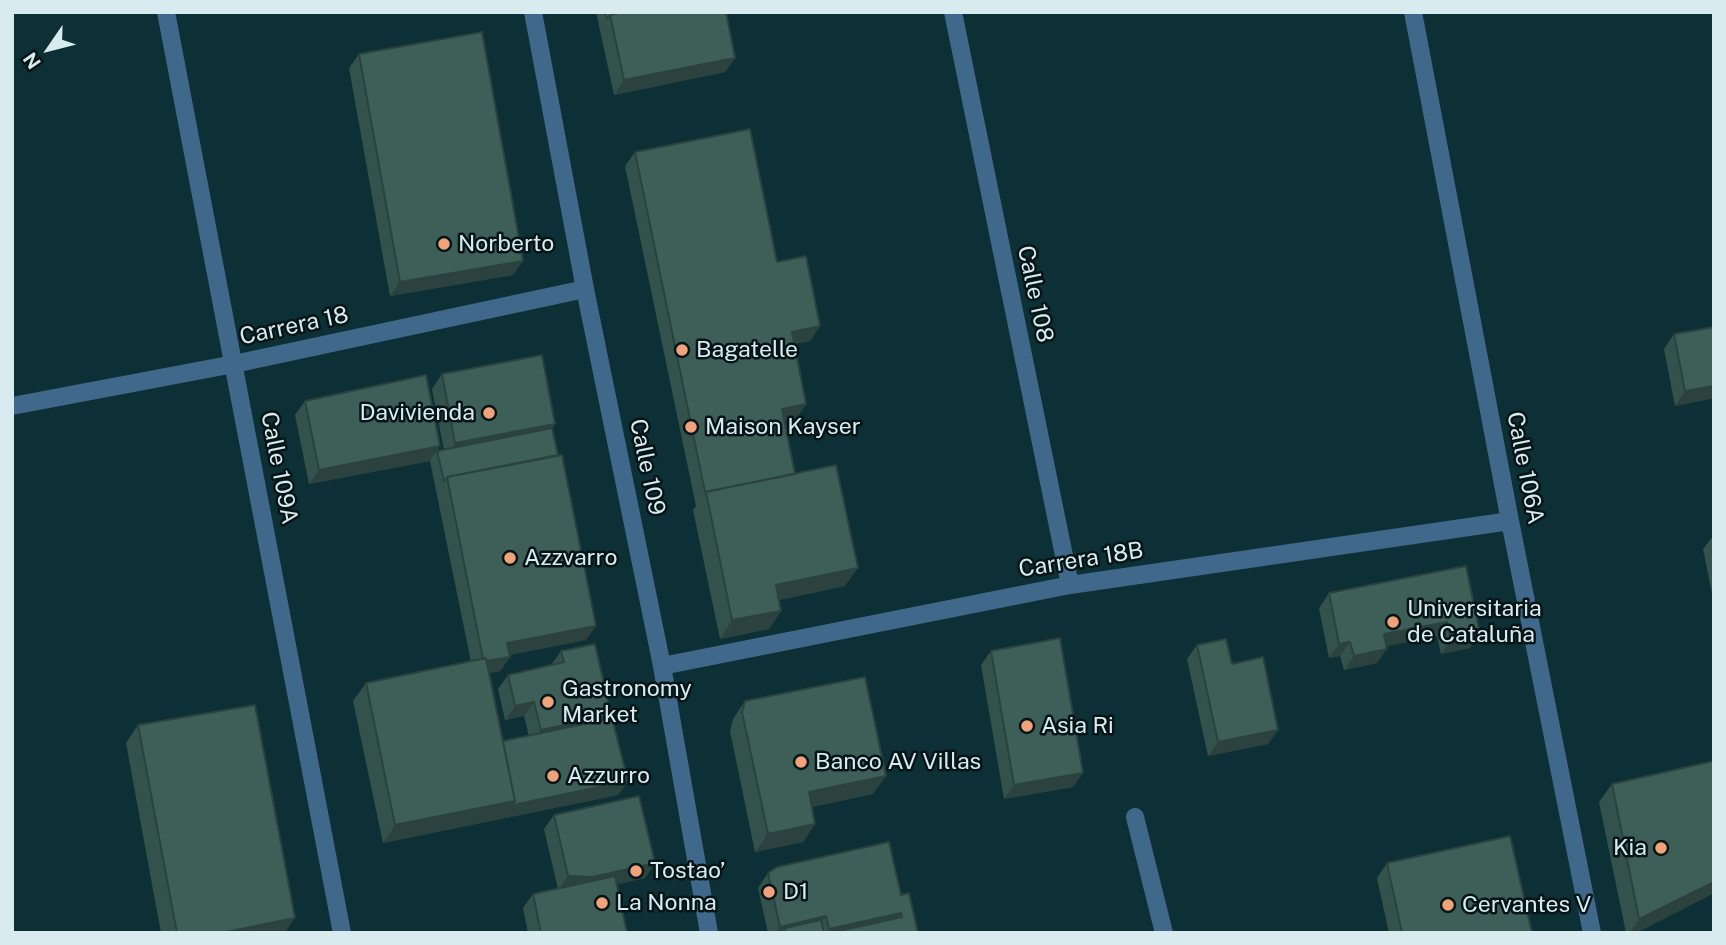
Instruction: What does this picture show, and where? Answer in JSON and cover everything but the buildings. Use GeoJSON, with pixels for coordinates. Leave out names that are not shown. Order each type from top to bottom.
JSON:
{"type":"FeatureCollection","features":[{"type":"Feature","properties":{"kind":"street","name":"Calle 109A"},"geometry":{"type":"LineString","coordinates":[[166,12],[342,933]]}},
{"type":"Feature","properties":{"kind":"street","name":"Calle 109"},"geometry":{"type":"LineString","coordinates":[[533,12],[585,289],[662,666],[709,933]]}},
{"type":"Feature","properties":{"kind":"street","name":"Calle 108"},"geometry":{"type":"LineString","coordinates":[[953,12],[1070,585]]}},
{"type":"Feature","properties":{"kind":"street","name":"Calle 106A"},"geometry":{"type":"LineString","coordinates":[[1413,12],[1592,933]]}},
{"type":"Feature","properties":{"kind":"street","name":"Carrera 18"},"geometry":{"type":"LineString","coordinates":[[12,406],[234,364],[585,289]]}},
{"type":"Feature","properties":{"kind":"street","name":"Carrera 18B"},"geometry":{"type":"LineString","coordinates":[[662,666],[1070,585],[1510,522]]}},
{"type":"Feature","properties":{"kind":"street"},"geometry":{"type":"LineString","coordinates":[[1135,817],[1164,933]]}},
{"type":"Feature","properties":{"kind":"place","name":"Norberto"},"geometry":{"type":"Point","coordinates":[444,244]}},
{"type":"Feature","properties":{"kind":"place","name":"Bagatelle"},"geometry":{"type":"Point","coordinates":[682,350]}},
{"type":"Feature","properties":{"kind":"place","name":"Davivienda"},"geometry":{"type":"Point","coordinates":[489,413]}},
{"type":"Feature","properties":{"kind":"place","name":"Maison Kayser"},"geometry":{"type":"Point","coordinates":[691,427]}},
{"type":"Feature","properties":{"kind":"place","name":"Azzvarro"},"geometry":{"type":"Point","coordinates":[510,558]}},
{"type":"Feature","properties":{"kind":"place","name":"Universitaria de Cataluña"},"geometry":{"type":"Point","coordinates":[1393,622]}},
{"type":"Feature","properties":{"kind":"place","name":"Gastronomy Market"},"geometry":{"type":"Point","coordinates":[548,702]}},
{"type":"Feature","properties":{"kind":"place","name":"Asia Ri"},"geometry":{"type":"Point","coordinates":[1027,726]}},
{"type":"Feature","properties":{"kind":"place","name":"Banco AV Villas"},"geometry":{"type":"Point","coordinates":[801,762]}},
{"type":"Feature","properties":{"kind":"place","name":"Azzurro"},"geometry":{"type":"Point","coordinates":[553,776]}},
{"type":"Feature","properties":{"kind":"place","name":"Kia"},"geometry":{"type":"Point","coordinates":[1661,848]}},
{"type":"Feature","properties":{"kind":"place","name":"Tostao’"},"geometry":{"type":"Point","coordinates":[636,871]}},
{"type":"Feature","properties":{"kind":"place","name":"D1"},"geometry":{"type":"Point","coordinates":[769,892]}},
{"type":"Feature","properties":{"kind":"place","name":"La Nonna"},"geometry":{"type":"Point","coordinates":[602,903]}},
{"type":"Feature","properties":{"kind":"place","name":"Cervantes V"},"geometry":{"type":"Point","coordinates":[1448,905]}}]}
